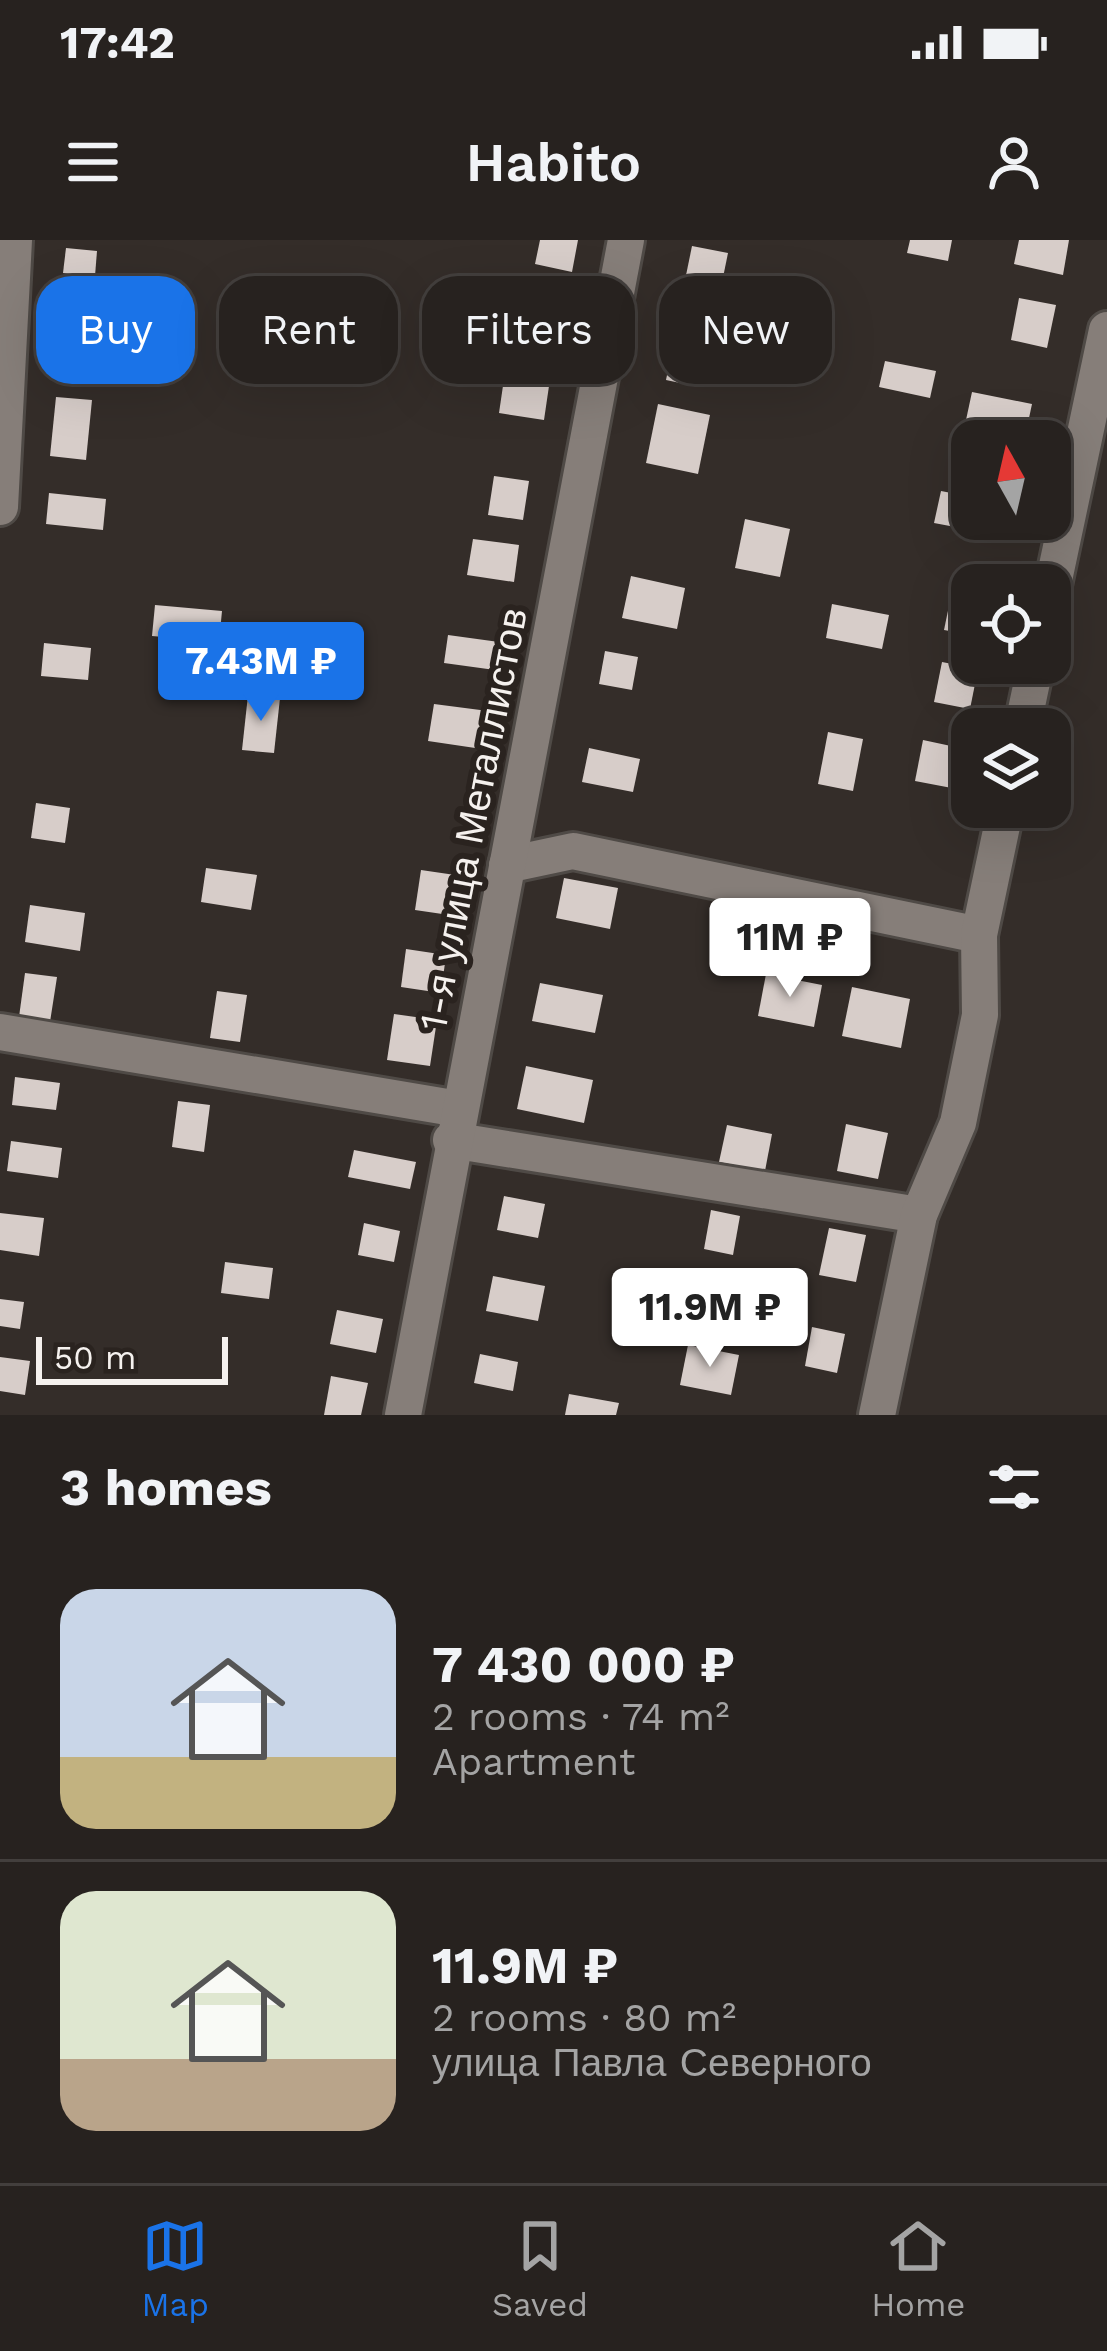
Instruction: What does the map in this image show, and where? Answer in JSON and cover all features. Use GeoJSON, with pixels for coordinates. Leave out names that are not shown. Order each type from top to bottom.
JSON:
{"type":"FeatureCollection","features":[{"type":"Feature","properties":{"kind":"street"},"geometry":{"type":"LineString","coordinates":[[0,507],[14,240]]}},
{"type":"Feature","properties":{"kind":"street","name":"1-я улица Металлистов"},"geometry":{"type":"LineString","coordinates":[[403,1415],[626,240]]}},
{"type":"Feature","properties":{"kind":"street"},"geometry":{"type":"LineString","coordinates":[[1057,564],[1107,330]]}},
{"type":"Feature","properties":{"kind":"street"},"geometry":{"type":"LineString","coordinates":[[878,1415],[919,1215],[958,1123],[980,1015],[979,935],[1002,828]]}},
{"type":"Feature","properties":{"kind":"street"},"geometry":{"type":"LineString","coordinates":[[507,865],[572,851],[979,935]]}},
{"type":"Feature","properties":{"kind":"street"},"geometry":{"type":"LineString","coordinates":[[0,1032],[919,1215]]}},
{"type":"Feature","properties":{"kind":"building"},"geometry":{"type":"Polygon","coordinates":[[[540,240],[578,240],[572,272],[535,264],[540,240]]]}},
{"type":"Feature","properties":{"kind":"building"},"geometry":{"type":"Polygon","coordinates":[[[910,240],[952,240],[948,261],[907,253],[910,240]]]}},
{"type":"Feature","properties":{"kind":"building"},"geometry":{"type":"Polygon","coordinates":[[[1019,240],[1069,240],[1063,275],[1014,264],[1019,240]]]}},
{"type":"Feature","properties":{"kind":"building"},"geometry":{"type":"Polygon","coordinates":[[[692,246],[728,253],[723,276],[686,276],[692,246]]]}},
{"type":"Feature","properties":{"kind":"building"},"geometry":{"type":"Polygon","coordinates":[[[66,248],[97,251],[95,276],[63,273],[66,248]]]}},
{"type":"Feature","properties":{"kind":"building"},"geometry":{"type":"Polygon","coordinates":[[[1019,298],[1056,305],[1047,348],[1011,340],[1019,298]]]}},
{"type":"Feature","properties":{"kind":"building"},"geometry":{"type":"Polygon","coordinates":[[[885,361],[936,371],[930,398],[879,387],[885,361]]]}},
{"type":"Feature","properties":{"kind":"building"},"geometry":{"type":"Polygon","coordinates":[[[503,384],[549,386],[544,420],[499,413],[503,384]]]}},
{"type":"Feature","properties":{"kind":"building"},"geometry":{"type":"Polygon","coordinates":[[[972,392],[1032,404],[1029,420],[966,420],[972,392]]]}},
{"type":"Feature","properties":{"kind":"building"},"geometry":{"type":"Polygon","coordinates":[[[56,397],[92,400],[86,460],[50,456],[56,397]]]}},
{"type":"Feature","properties":{"kind":"building"},"geometry":{"type":"Polygon","coordinates":[[[658,404],[710,415],[698,474],[646,463],[658,404]]]}},
{"type":"Feature","properties":{"kind":"building"},"geometry":{"type":"Polygon","coordinates":[[[494,476],[529,481],[523,520],[488,515],[494,476]]]}},
{"type":"Feature","properties":{"kind":"building"},"geometry":{"type":"Polygon","coordinates":[[[941,491],[951,493],[951,526],[934,523],[941,491]]]}},
{"type":"Feature","properties":{"kind":"building"},"geometry":{"type":"Polygon","coordinates":[[[49,493],[106,499],[103,530],[46,524],[49,493]]]}},
{"type":"Feature","properties":{"kind":"building"},"geometry":{"type":"Polygon","coordinates":[[[745,519],[790,529],[780,577],[735,568],[745,519]]]}},
{"type":"Feature","properties":{"kind":"building"},"geometry":{"type":"Polygon","coordinates":[[[473,539],[519,545],[514,582],[467,575],[473,539]]]}},
{"type":"Feature","properties":{"kind":"building"},"geometry":{"type":"Polygon","coordinates":[[[631,576],[685,588],[677,629],[622,618],[631,576]]]}},
{"type":"Feature","properties":{"kind":"building"},"geometry":{"type":"Polygon","coordinates":[[[950,601],[951,601],[951,631],[944,630],[950,601]]]}},
{"type":"Feature","properties":{"kind":"building"},"geometry":{"type":"Polygon","coordinates":[[[832,604],[889,615],[882,649],[826,638],[832,604]]]}},
{"type":"Feature","properties":{"kind":"building"},"geometry":{"type":"Polygon","coordinates":[[[155,605],[222,611],[219,642],[152,636],[155,605]]]}},
{"type":"Feature","properties":{"kind":"building"},"geometry":{"type":"Polygon","coordinates":[[[448,635],[499,642],[495,670],[444,663],[448,635]]]}},
{"type":"Feature","properties":{"kind":"building"},"geometry":{"type":"Polygon","coordinates":[[[44,643],[91,648],[88,680],[41,676],[44,643]]]}},
{"type":"Feature","properties":{"kind":"building"},"geometry":{"type":"Polygon","coordinates":[[[605,651],[638,657],[632,690],[599,684],[605,651]]]}},
{"type":"Feature","properties":{"kind":"building"},"geometry":{"type":"Polygon","coordinates":[[[942,662],[951,664],[951,684],[975,684],[970,708],[934,702],[942,662]]]}},
{"type":"Feature","properties":{"kind":"building"},"geometry":{"type":"Polygon","coordinates":[[[248,695],[280,698],[274,753],[242,750],[248,695]]]}},
{"type":"Feature","properties":{"kind":"building"},"geometry":{"type":"Polygon","coordinates":[[[434,704],[488,711],[482,749],[428,741],[434,704]]]}},
{"type":"Feature","properties":{"kind":"building"},"geometry":{"type":"Polygon","coordinates":[[[828,732],[863,739],[853,791],[818,784],[828,732]]]}},
{"type":"Feature","properties":{"kind":"building"},"geometry":{"type":"Polygon","coordinates":[[[923,740],[951,746],[951,788],[915,781],[923,740]]]}},
{"type":"Feature","properties":{"kind":"building"},"geometry":{"type":"Polygon","coordinates":[[[589,748],[640,759],[633,792],[582,782],[589,748]]]}},
{"type":"Feature","properties":{"kind":"building"},"geometry":{"type":"Polygon","coordinates":[[[36,803],[70,808],[65,843],[31,838],[36,803]]]}},
{"type":"Feature","properties":{"kind":"building"},"geometry":{"type":"Polygon","coordinates":[[[206,868],[257,875],[251,910],[201,902],[206,868]]]}},
{"type":"Feature","properties":{"kind":"building"},"geometry":{"type":"Polygon","coordinates":[[[421,870],[462,876],[456,916],[415,910],[421,870]]]}},
{"type":"Feature","properties":{"kind":"building"},"geometry":{"type":"Polygon","coordinates":[[[564,878],[618,888],[610,929],[556,918],[564,878]]]}},
{"type":"Feature","properties":{"kind":"building"},"geometry":{"type":"Polygon","coordinates":[[[30,905],[85,913],[80,951],[25,942],[30,905]]]}},
{"type":"Feature","properties":{"kind":"building"},"geometry":{"type":"Polygon","coordinates":[[[406,949],[446,955],[441,993],[401,987],[406,949]]]}},
{"type":"Feature","properties":{"kind":"building"},"geometry":{"type":"Polygon","coordinates":[[[25,973],[57,977],[50,1022],[19,1017],[25,973]]]}},
{"type":"Feature","properties":{"kind":"building"},"geometry":{"type":"Polygon","coordinates":[[[766,974],[822,985],[814,1027],[758,1016],[766,974]]]}},
{"type":"Feature","properties":{"kind":"building"},"geometry":{"type":"Polygon","coordinates":[[[540,983],[603,995],[595,1033],[532,1021],[540,983]]]}},
{"type":"Feature","properties":{"kind":"building"},"geometry":{"type":"Polygon","coordinates":[[[852,987],[910,999],[901,1048],[842,1036],[852,987]]]}},
{"type":"Feature","properties":{"kind":"building"},"geometry":{"type":"Polygon","coordinates":[[[217,991],[247,995],[240,1042],[210,1038],[217,991]]]}},
{"type":"Feature","properties":{"kind":"building"},"geometry":{"type":"Polygon","coordinates":[[[394,1014],[437,1020],[430,1066],[387,1060],[394,1014]]]}},
{"type":"Feature","properties":{"kind":"building"},"geometry":{"type":"Polygon","coordinates":[[[526,1066],[593,1080],[584,1123],[517,1109],[526,1066]]]}},
{"type":"Feature","properties":{"kind":"building"},"geometry":{"type":"Polygon","coordinates":[[[15,1077],[60,1083],[56,1110],[12,1105],[15,1077]]]}},
{"type":"Feature","properties":{"kind":"building"},"geometry":{"type":"Polygon","coordinates":[[[178,1101],[210,1105],[204,1152],[172,1147],[178,1101]]]}},
{"type":"Feature","properties":{"kind":"building"},"geometry":{"type":"Polygon","coordinates":[[[846,1124],[888,1133],[878,1179],[837,1171],[846,1124]]]}},
{"type":"Feature","properties":{"kind":"building"},"geometry":{"type":"Polygon","coordinates":[[[727,1125],[772,1134],[765,1171],[719,1162],[727,1125]]]}},
{"type":"Feature","properties":{"kind":"building"},"geometry":{"type":"Polygon","coordinates":[[[11,1141],[62,1148],[58,1178],[7,1171],[11,1141]]]}},
{"type":"Feature","properties":{"kind":"building"},"geometry":{"type":"Polygon","coordinates":[[[354,1150],[416,1162],[410,1189],[348,1177],[354,1150]]]}},
{"type":"Feature","properties":{"kind":"building"},"geometry":{"type":"Polygon","coordinates":[[[504,1196],[545,1204],[538,1238],[497,1230],[504,1196]]]}},
{"type":"Feature","properties":{"kind":"building"},"geometry":{"type":"Polygon","coordinates":[[[711,1210],[740,1216],[733,1255],[704,1249],[711,1210]]]}},
{"type":"Feature","properties":{"kind":"building"},"geometry":{"type":"Polygon","coordinates":[[[0,1213],[44,1218],[39,1256],[0,1250],[0,1213]]]}},
{"type":"Feature","properties":{"kind":"building"},"geometry":{"type":"Polygon","coordinates":[[[364,1223],[400,1231],[394,1262],[358,1255],[364,1223]]]}},
{"type":"Feature","properties":{"kind":"building"},"geometry":{"type":"Polygon","coordinates":[[[829,1228],[866,1235],[856,1282],[819,1275],[829,1228]]]}},
{"type":"Feature","properties":{"kind":"building"},"geometry":{"type":"Polygon","coordinates":[[[225,1262],[273,1268],[269,1299],[221,1293],[225,1262]]]}},
{"type":"Feature","properties":{"kind":"building"},"geometry":{"type":"Polygon","coordinates":[[[493,1276],[545,1286],[538,1321],[486,1311],[493,1276]]]}},
{"type":"Feature","properties":{"kind":"building"},"geometry":{"type":"Polygon","coordinates":[[[0,1299],[24,1302],[20,1329],[0,1326],[0,1299]]]}},
{"type":"Feature","properties":{"kind":"building"},"geometry":{"type":"Polygon","coordinates":[[[337,1310],[383,1319],[376,1353],[330,1344],[337,1310]]]}},
{"type":"Feature","properties":{"kind":"building"},"geometry":{"type":"Polygon","coordinates":[[[812,1327],[845,1334],[837,1373],[805,1366],[812,1327]]]}},
{"type":"Feature","properties":{"kind":"building"},"geometry":{"type":"Polygon","coordinates":[[[688,1345],[739,1355],[731,1395],[680,1385],[688,1345]]]}},
{"type":"Feature","properties":{"kind":"building"},"geometry":{"type":"Polygon","coordinates":[[[480,1354],[518,1362],[513,1391],[474,1383],[480,1354]]]}},
{"type":"Feature","properties":{"kind":"building"},"geometry":{"type":"Polygon","coordinates":[[[0,1357],[30,1361],[25,1395],[0,1391],[0,1357]]]}},
{"type":"Feature","properties":{"kind":"building"},"geometry":{"type":"Polygon","coordinates":[[[331,1376],[368,1383],[361,1415],[324,1415],[331,1376]]]}},
{"type":"Feature","properties":{"kind":"building"},"geometry":{"type":"Polygon","coordinates":[[[569,1394],[619,1403],[616,1415],[565,1415],[569,1394]]]}}]}
